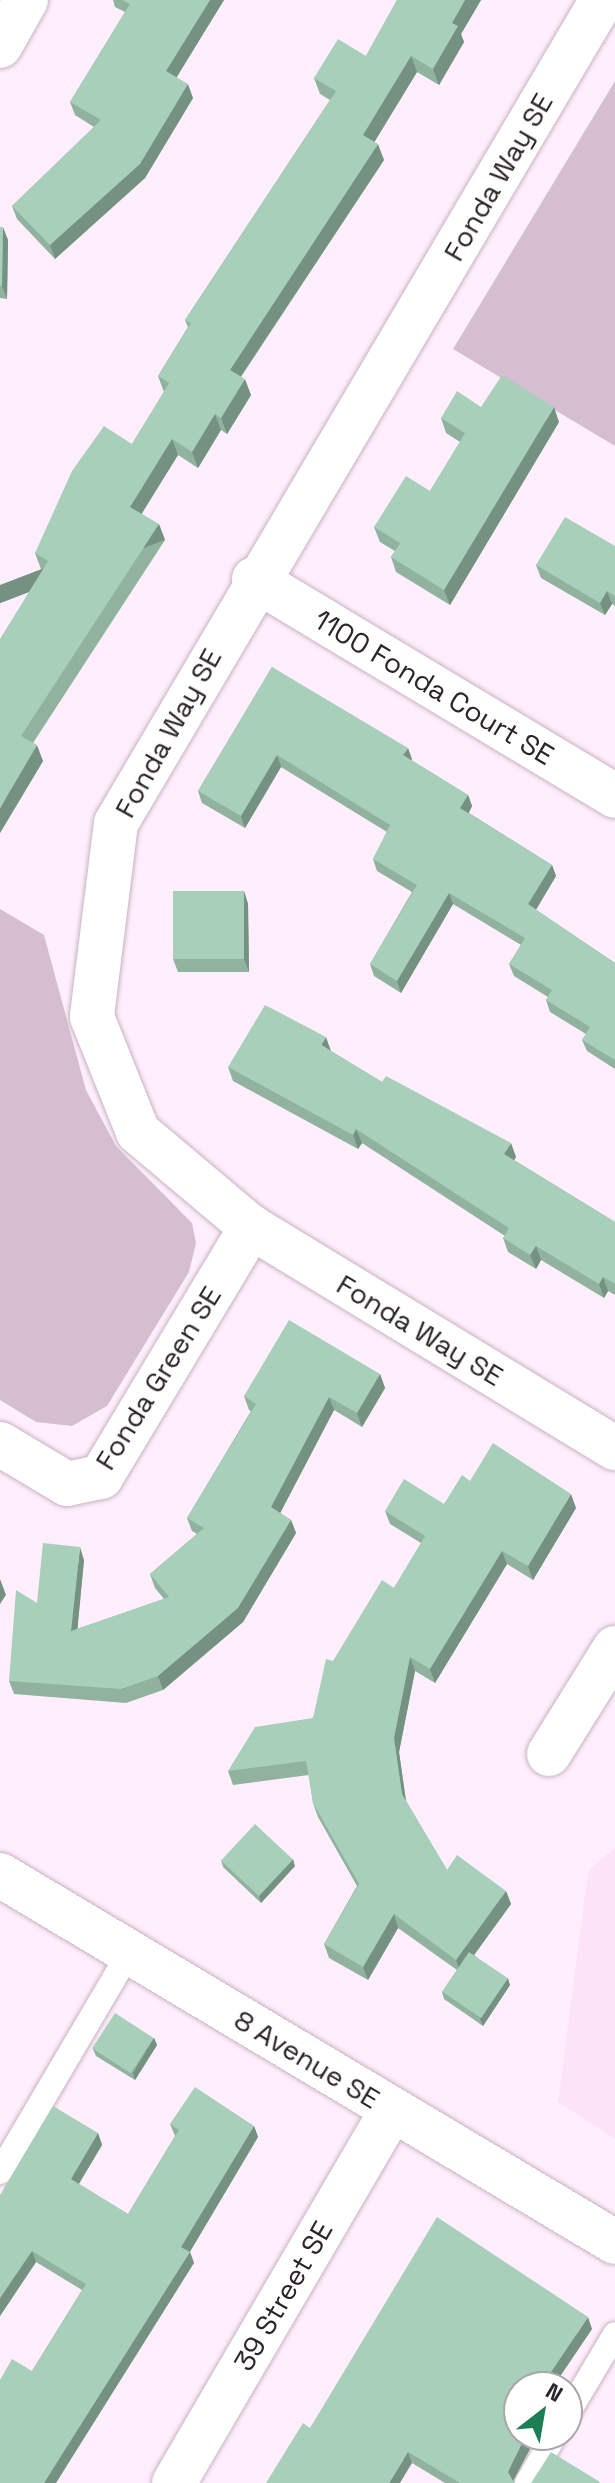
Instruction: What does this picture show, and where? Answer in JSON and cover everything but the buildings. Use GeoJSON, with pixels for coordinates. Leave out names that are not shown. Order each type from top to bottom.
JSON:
{"type":"FeatureCollection","features":[{"type":"Feature","properties":{"kind":"street"},"geometry":{"type":"LineString","coordinates":[[0,46],[26,0]]}},
{"type":"Feature","properties":{"kind":"street","name":"Fonda Way SE"},"geometry":{"type":"LineString","coordinates":[[602,0],[254,579],[116,823],[92,1017],[138,1132],[251,1227],[615,1448]]}},
{"type":"Feature","properties":{"kind":"street","name":"1100 Fonda Court SE"},"geometry":{"type":"LineString","coordinates":[[254,579],[615,796]]}},
{"type":"Feature","properties":{"kind":"street","name":"Fonda Green SE"},"geometry":{"type":"LineString","coordinates":[[0,1444],[67,1484],[101,1477],[251,1227]]}},
{"type":"Feature","properties":{"kind":"street"},"geometry":{"type":"LineString","coordinates":[[549,1754],[615,1648]]}},
{"type":"Feature","properties":{"kind":"street","name":"8 Avenue SE"},"geometry":{"type":"LineString","coordinates":[[0,1875],[615,2242]]}},
{"type":"Feature","properties":{"kind":"street","name":"39 Street SE"},"geometry":{"type":"LineString","coordinates":[[174,2483],[392,2110]]}},
{"type":"Feature","properties":{"kind":"lane"},"geometry":{"type":"LineString","coordinates":[[0,2172],[129,1953]]}},
{"type":"Feature","properties":{"kind":"lane"},"geometry":{"type":"LineString","coordinates":[[583,2388],[615,2334]]}},
{"type":"Feature","properties":{"kind":"lane"},"geometry":{"type":"LineString","coordinates":[[527,2483],[546,2451]]}},
{"type":"Feature","properties":{"kind":"shaded area"},"geometry":{"type":"Polygon","coordinates":[[[615,81],[615,446],[453,349],[615,81]]]}},
{"type":"Feature","properties":{"kind":"shaded area"},"geometry":{"type":"Polygon","coordinates":[[[0,909],[44,935],[86,1090],[116,1146],[192,1223],[196,1243],[189,1272],[107,1406],[72,1426],[36,1422],[0,1400],[0,909]]]}},
{"type":"Feature","properties":{"kind":"shaded area"},"geometry":{"type":"Polygon","coordinates":[[[615,1847],[615,2139],[558,2102],[588,1871],[615,1847]]]}}]}
